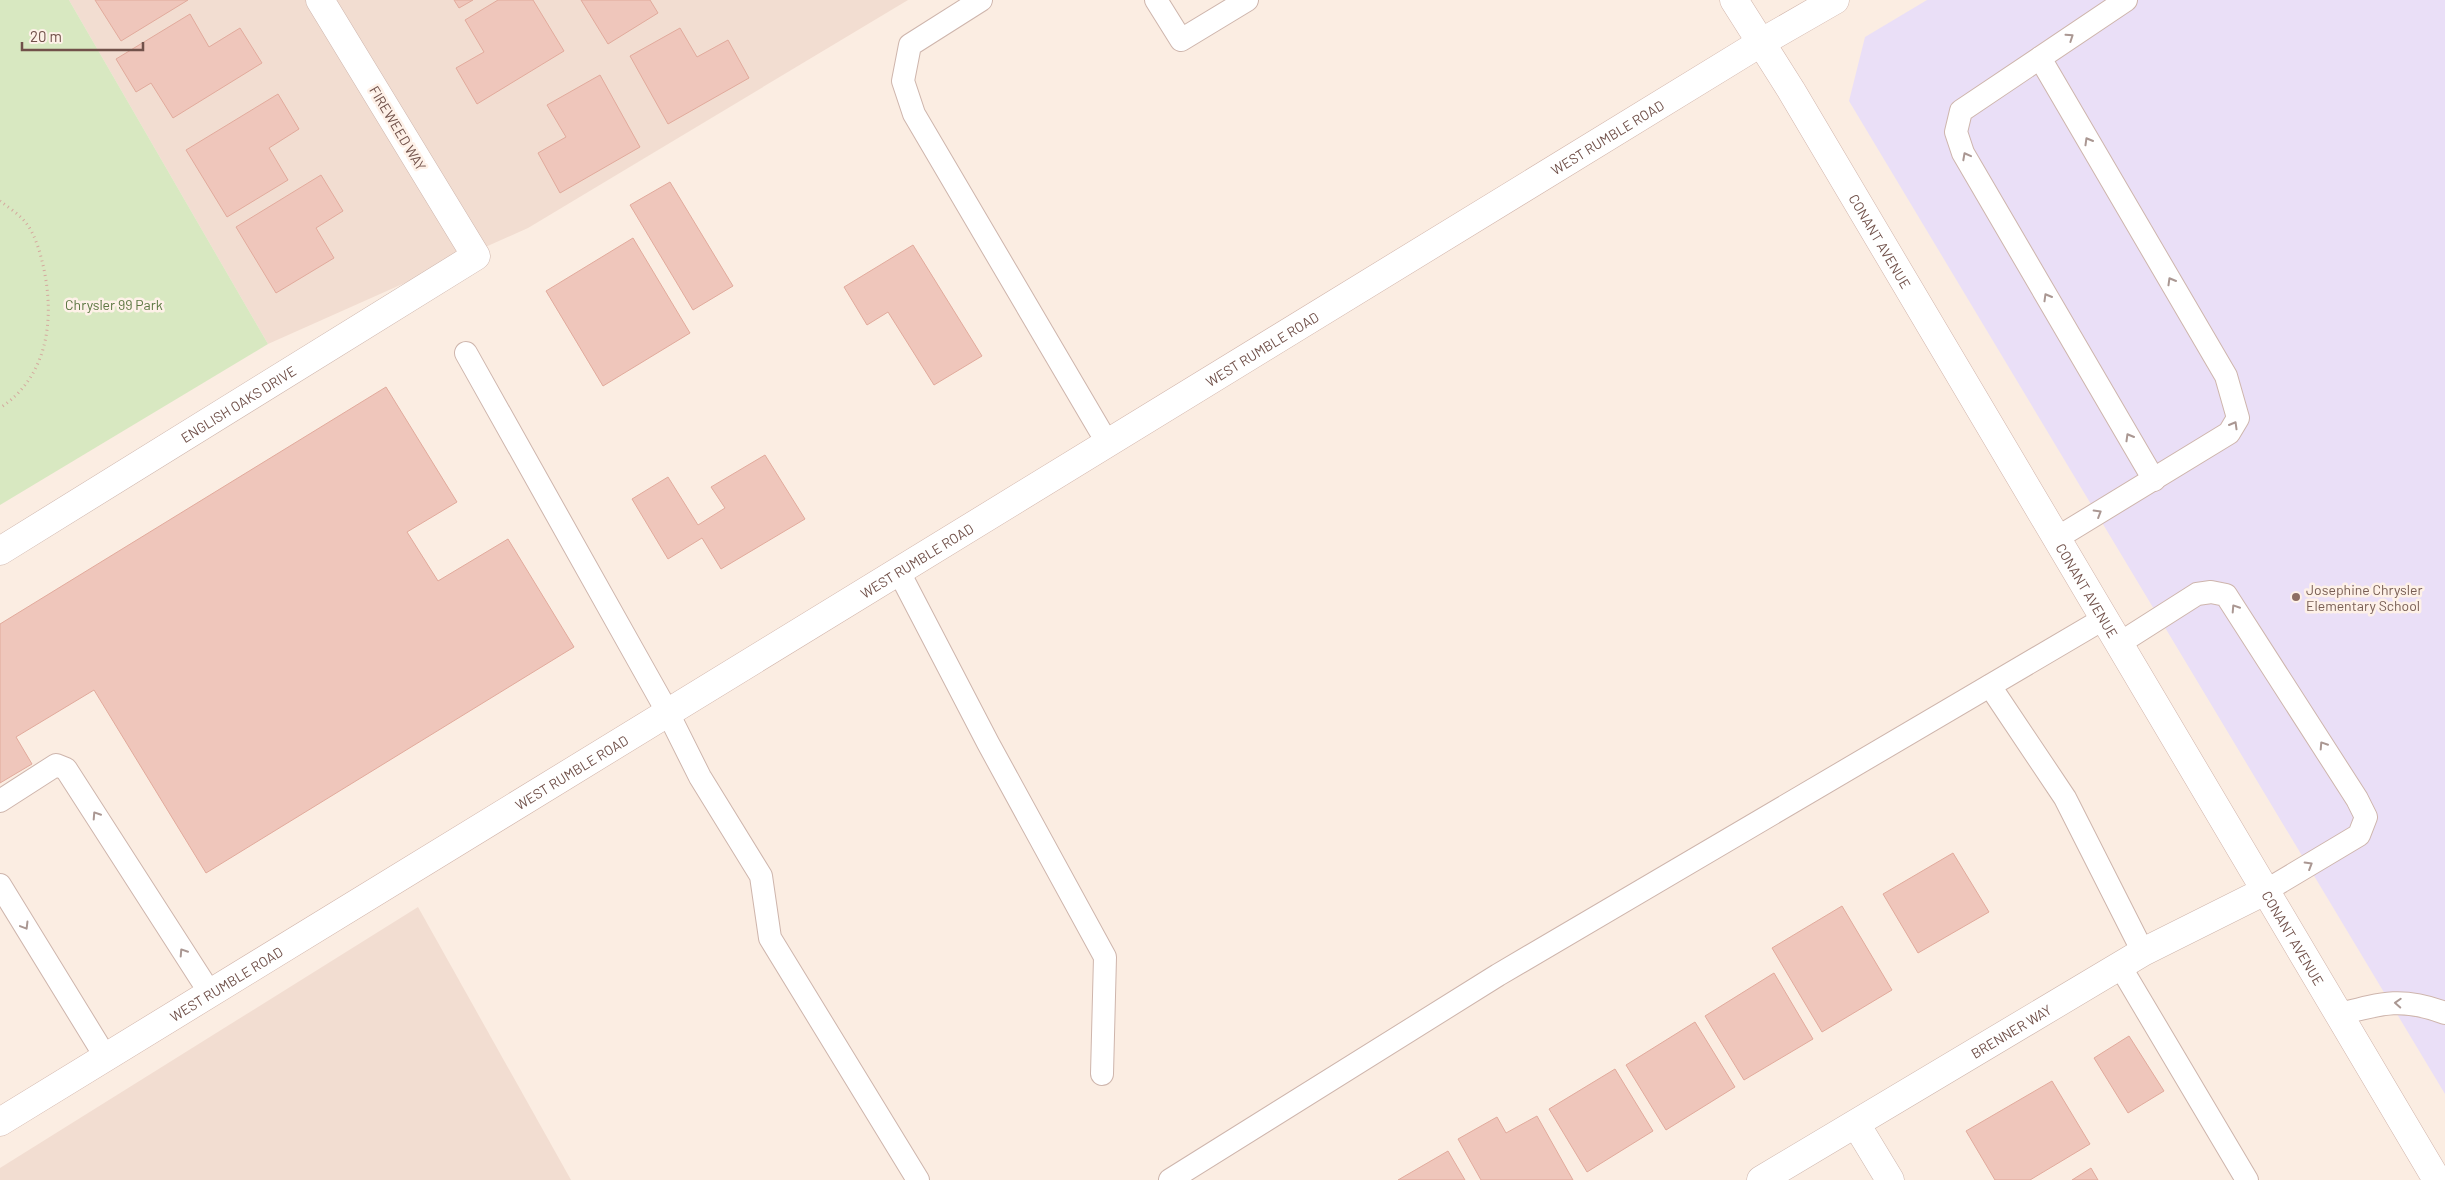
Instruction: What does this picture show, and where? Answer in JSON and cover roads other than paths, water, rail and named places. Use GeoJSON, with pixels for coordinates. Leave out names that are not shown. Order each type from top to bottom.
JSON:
{"type":"FeatureCollection","features":[{"type":"Feature","properties":{"kind":"street","name":"FIREWEED WAY"},"geometry":{"type":"LineString","coordinates":[[320,0],[476,256]]}},
{"type":"Feature","properties":{"kind":"street","name":"CONANT AVENUE"},"geometry":{"type":"LineString","coordinates":[[1734,0],[1762,42],[2267,890],[2437,1180]]}},
{"type":"Feature","properties":{"kind":"street","name":"WEST RUMBLE ROAD"},"geometry":{"type":"LineString","coordinates":[[0,1122],[1762,42],[1835,0]]}},
{"type":"Feature","properties":{"kind":"street","name":"ENGLISH OAKS DRIVE"},"geometry":{"type":"LineString","coordinates":[[0,551],[476,256]]}},
{"type":"Feature","properties":{"kind":"street","name":"BRENNER WAY"},"geometry":{"type":"LineString","coordinates":[[1761,1180],[2143,952],[2267,890]]}},
{"type":"Feature","properties":{"kind":"street"},"geometry":{"type":"LineString","coordinates":[[1856,1124],[1890,1180]]}},
{"type":"Feature","properties":{"kind":"lane"},"geometry":{"type":"LineString","coordinates":[[981,0],[910,45],[902,80],[914,114],[1108,444]]}},
{"type":"Feature","properties":{"kind":"lane"},"geometry":{"type":"LineString","coordinates":[[1156,0],[1181,40],[1247,0]]}},
{"type":"Feature","properties":{"kind":"lane"},"geometry":{"type":"LineString","coordinates":[[2126,0],[1961,111],[1956,132],[1963,153],[2154,480]]}},
{"type":"Feature","properties":{"kind":"lane"},"geometry":{"type":"LineString","coordinates":[[2040,58],[2226,376],[2238,418],[2229,434],[2056,538]]}},
{"type":"Feature","properties":{"kind":"lane"},"geometry":{"type":"LineString","coordinates":[[466,353],[668,713],[700,777],[761,876],[770,938],[918,1180]]}},
{"type":"Feature","properties":{"kind":"lane"},"geometry":{"type":"LineString","coordinates":[[899,572],[988,743],[1105,958],[1102,1074]]}},
{"type":"Feature","properties":{"kind":"lane"},"geometry":{"type":"LineString","coordinates":[[2120,643],[2197,594],[2211,592],[2226,595],[2358,800],[2366,817],[2359,835],[2267,890]]}},
{"type":"Feature","properties":{"kind":"lane"},"geometry":{"type":"LineString","coordinates":[[1170,1180],[1498,975],[2105,618]]}},
{"type":"Feature","properties":{"kind":"lane"},"geometry":{"type":"LineString","coordinates":[[1990,686],[2065,798],[2143,952]]}},
{"type":"Feature","properties":{"kind":"lane"},"geometry":{"type":"LineString","coordinates":[[0,801],[56,765],[66,768],[210,993]]}},
{"type":"Feature","properties":{"kind":"lane"},"geometry":{"type":"LineString","coordinates":[[0,885],[105,1056]]}},
{"type":"Feature","properties":{"kind":"lane"},"geometry":{"type":"LineString","coordinates":[[2120,966],[2247,1180]]}},
{"type":"Feature","properties":{"kind":"lane"},"geometry":{"type":"LineString","coordinates":[[2340,1014],[2384,1002],[2421,1004],[2445,1013]]}},
{"type":"Feature","properties":{"kind":"place","name":"Josephine Chrysler Elementary School"},"geometry":{"type":"Point","coordinates":[2296,597]}},
{"type":"Feature","properties":{"kind":"park label","name":"Chrysler 99 Park"},"geometry":{"type":"Point","coordinates":[114,304]}}]}
